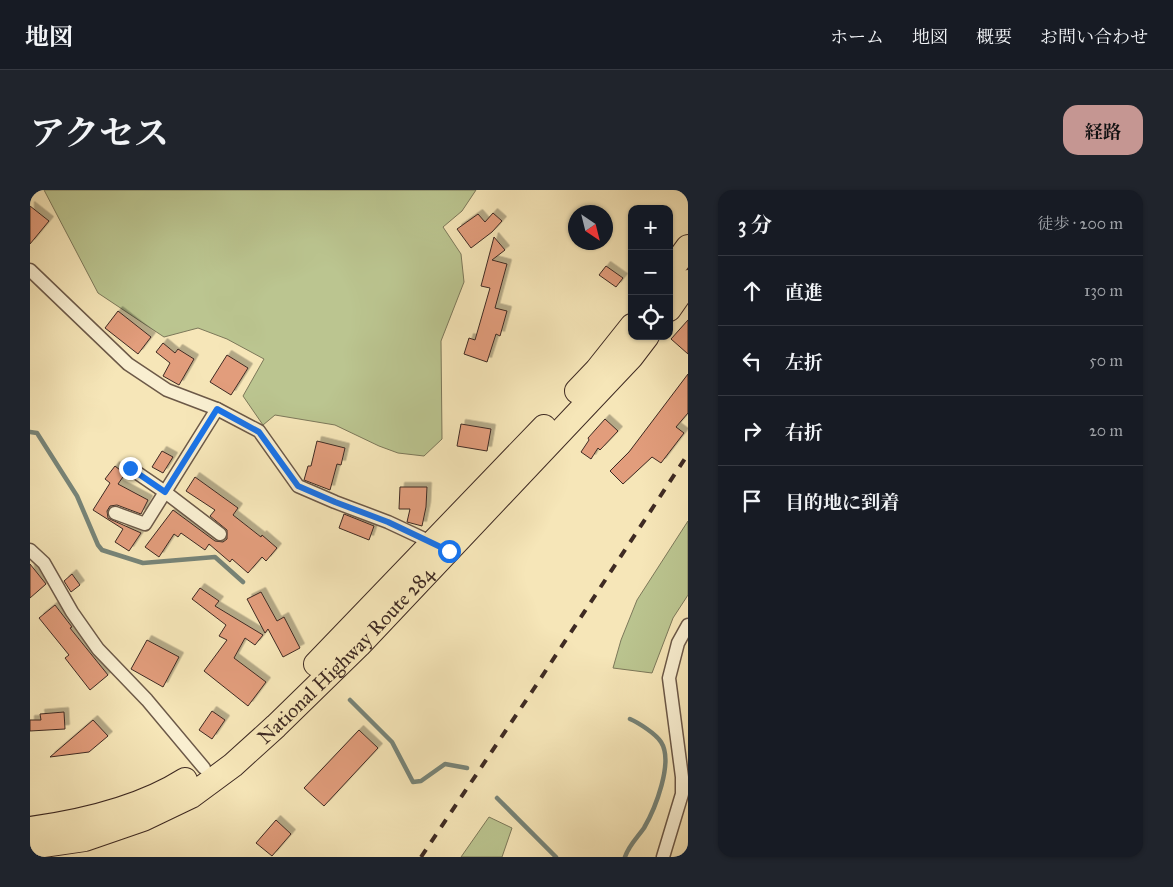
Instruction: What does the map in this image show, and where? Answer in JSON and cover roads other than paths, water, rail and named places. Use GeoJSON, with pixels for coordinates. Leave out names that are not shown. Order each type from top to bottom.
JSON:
{"type":"FeatureCollection","features":[{"type":"Feature","properties":{"kind":"highway"},"geometry":{"type":"LineString","coordinates":[[673,268],[688,247]]}},
{"type":"Feature","properties":{"kind":"highway"},"geometry":{"type":"LineString","coordinates":[[673,303],[688,282]]}},
{"type":"Feature","properties":{"kind":"highway","name":"National Highway Route 284"},"geometry":{"type":"LineString","coordinates":[[30,847],[85,839],[143,819],[191,796],[233,765],[359,645],[440,547],[597,370],[628,331]]}},
{"type":"Feature","properties":{"kind":"highway","name":"National Highway Route 284"},"geometry":{"type":"LineString","coordinates":[[30,829],[59,825],[124,808],[179,784],[204,768],[247,734],[389,590],[440,547],[631,357],[644,340]]}},
{"type":"Feature","properties":{"kind":"street"},"geometry":{"type":"LineString","coordinates":[[30,270],[128,364],[167,390],[217,409],[259,432],[298,486],[388,522],[440,547]]}},
{"type":"Feature","properties":{"kind":"street"},"geometry":{"type":"LineString","coordinates":[[115,513],[145,524],[217,409]]}},
{"type":"Feature","properties":{"kind":"street"},"geometry":{"type":"LineString","coordinates":[[130,468],[220,534]]}},
{"type":"Feature","properties":{"kind":"street"},"geometry":{"type":"LineString","coordinates":[[30,550],[44,562],[72,612],[98,649],[147,700],[204,768]]}},
{"type":"Feature","properties":{"kind":"street"},"geometry":{"type":"LineString","coordinates":[[664,857],[685,778],[669,678],[678,643],[688,625]]}},
{"type":"Feature","properties":{"kind":"waterway"},"geometry":{"type":"LineString","coordinates":[[30,432],[37,433],[77,496],[98,545],[102,550],[143,563],[215,557],[243,582]]}},
{"type":"Feature","properties":{"kind":"waterway"},"geometry":{"type":"LineString","coordinates":[[350,700],[392,742],[413,782],[421,781],[445,764],[467,768]]}},
{"type":"Feature","properties":{"kind":"waterway"},"geometry":{"type":"LineString","coordinates":[[625,857],[631,845],[644,828],[658,798],[662,785],[665,761],[664,751],[659,739],[630,719]]}},
{"type":"Feature","properties":{"kind":"waterway"},"geometry":{"type":"LineString","coordinates":[[497,798],[556,857]]}},
{"type":"Feature","properties":{"kind":"railway"},"geometry":{"type":"LineString","coordinates":[[421,857],[688,454]]}}]}
